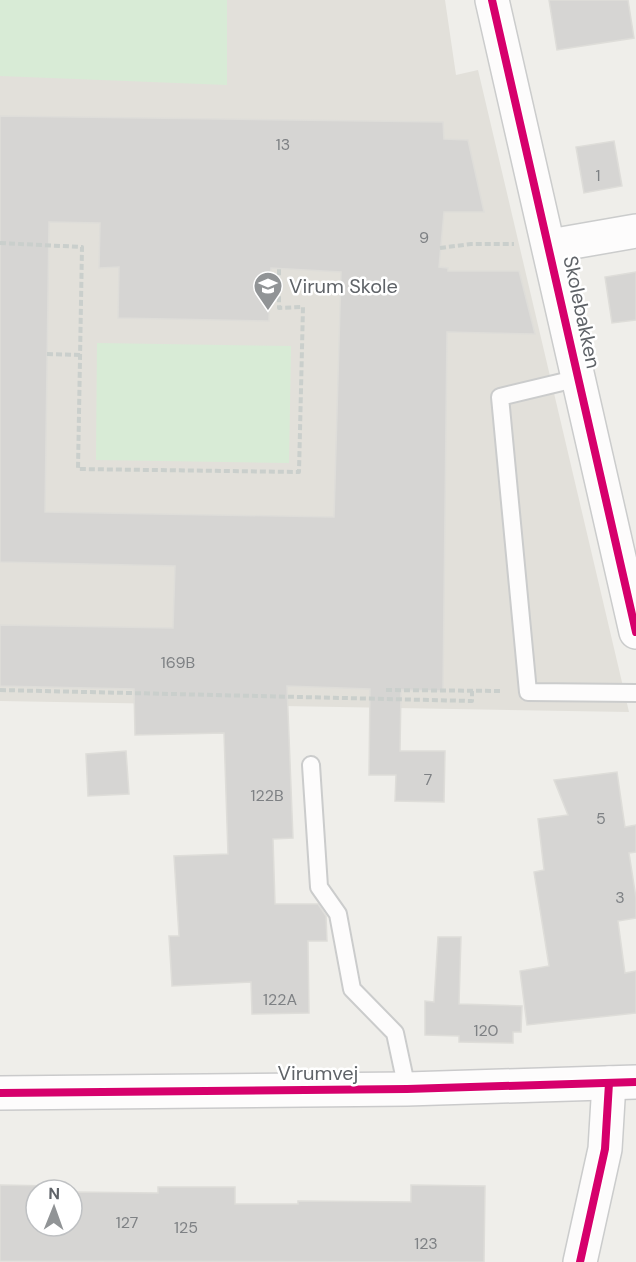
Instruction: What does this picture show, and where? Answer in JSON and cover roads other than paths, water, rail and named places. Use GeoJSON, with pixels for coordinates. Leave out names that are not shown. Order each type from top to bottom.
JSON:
{"type":"FeatureCollection","features":[{"type":"Feature","properties":{"kind":"street","name":"Skolebakken"},"geometry":{"type":"LineString","coordinates":[[492,0],[550,246],[636,632]]}},
{"type":"Feature","properties":{"kind":"street"},"geometry":{"type":"LineString","coordinates":[[550,246],[636,231]]}},
{"type":"Feature","properties":{"kind":"street"},"geometry":{"type":"LineString","coordinates":[[580,1262],[605,1149],[623,1083]]}},
{"type":"Feature","properties":{"kind":"street","name":"Virumvej"},"geometry":{"type":"LineString","coordinates":[[0,1093],[407,1089],[623,1083]]}},
{"type":"Feature","properties":{"kind":"lane"},"geometry":{"type":"LineString","coordinates":[[579,378],[500,397],[528,692],[636,693]]}},
{"type":"Feature","properties":{"kind":"lane"},"geometry":{"type":"LineString","coordinates":[[311,765],[319,887],[338,914],[352,988],[395,1033],[407,1089]]}},
{"type":"Feature","properties":{"kind":"place","name":"Virum Skole"},"geometry":{"type":"Point","coordinates":[268,312]}}]}
